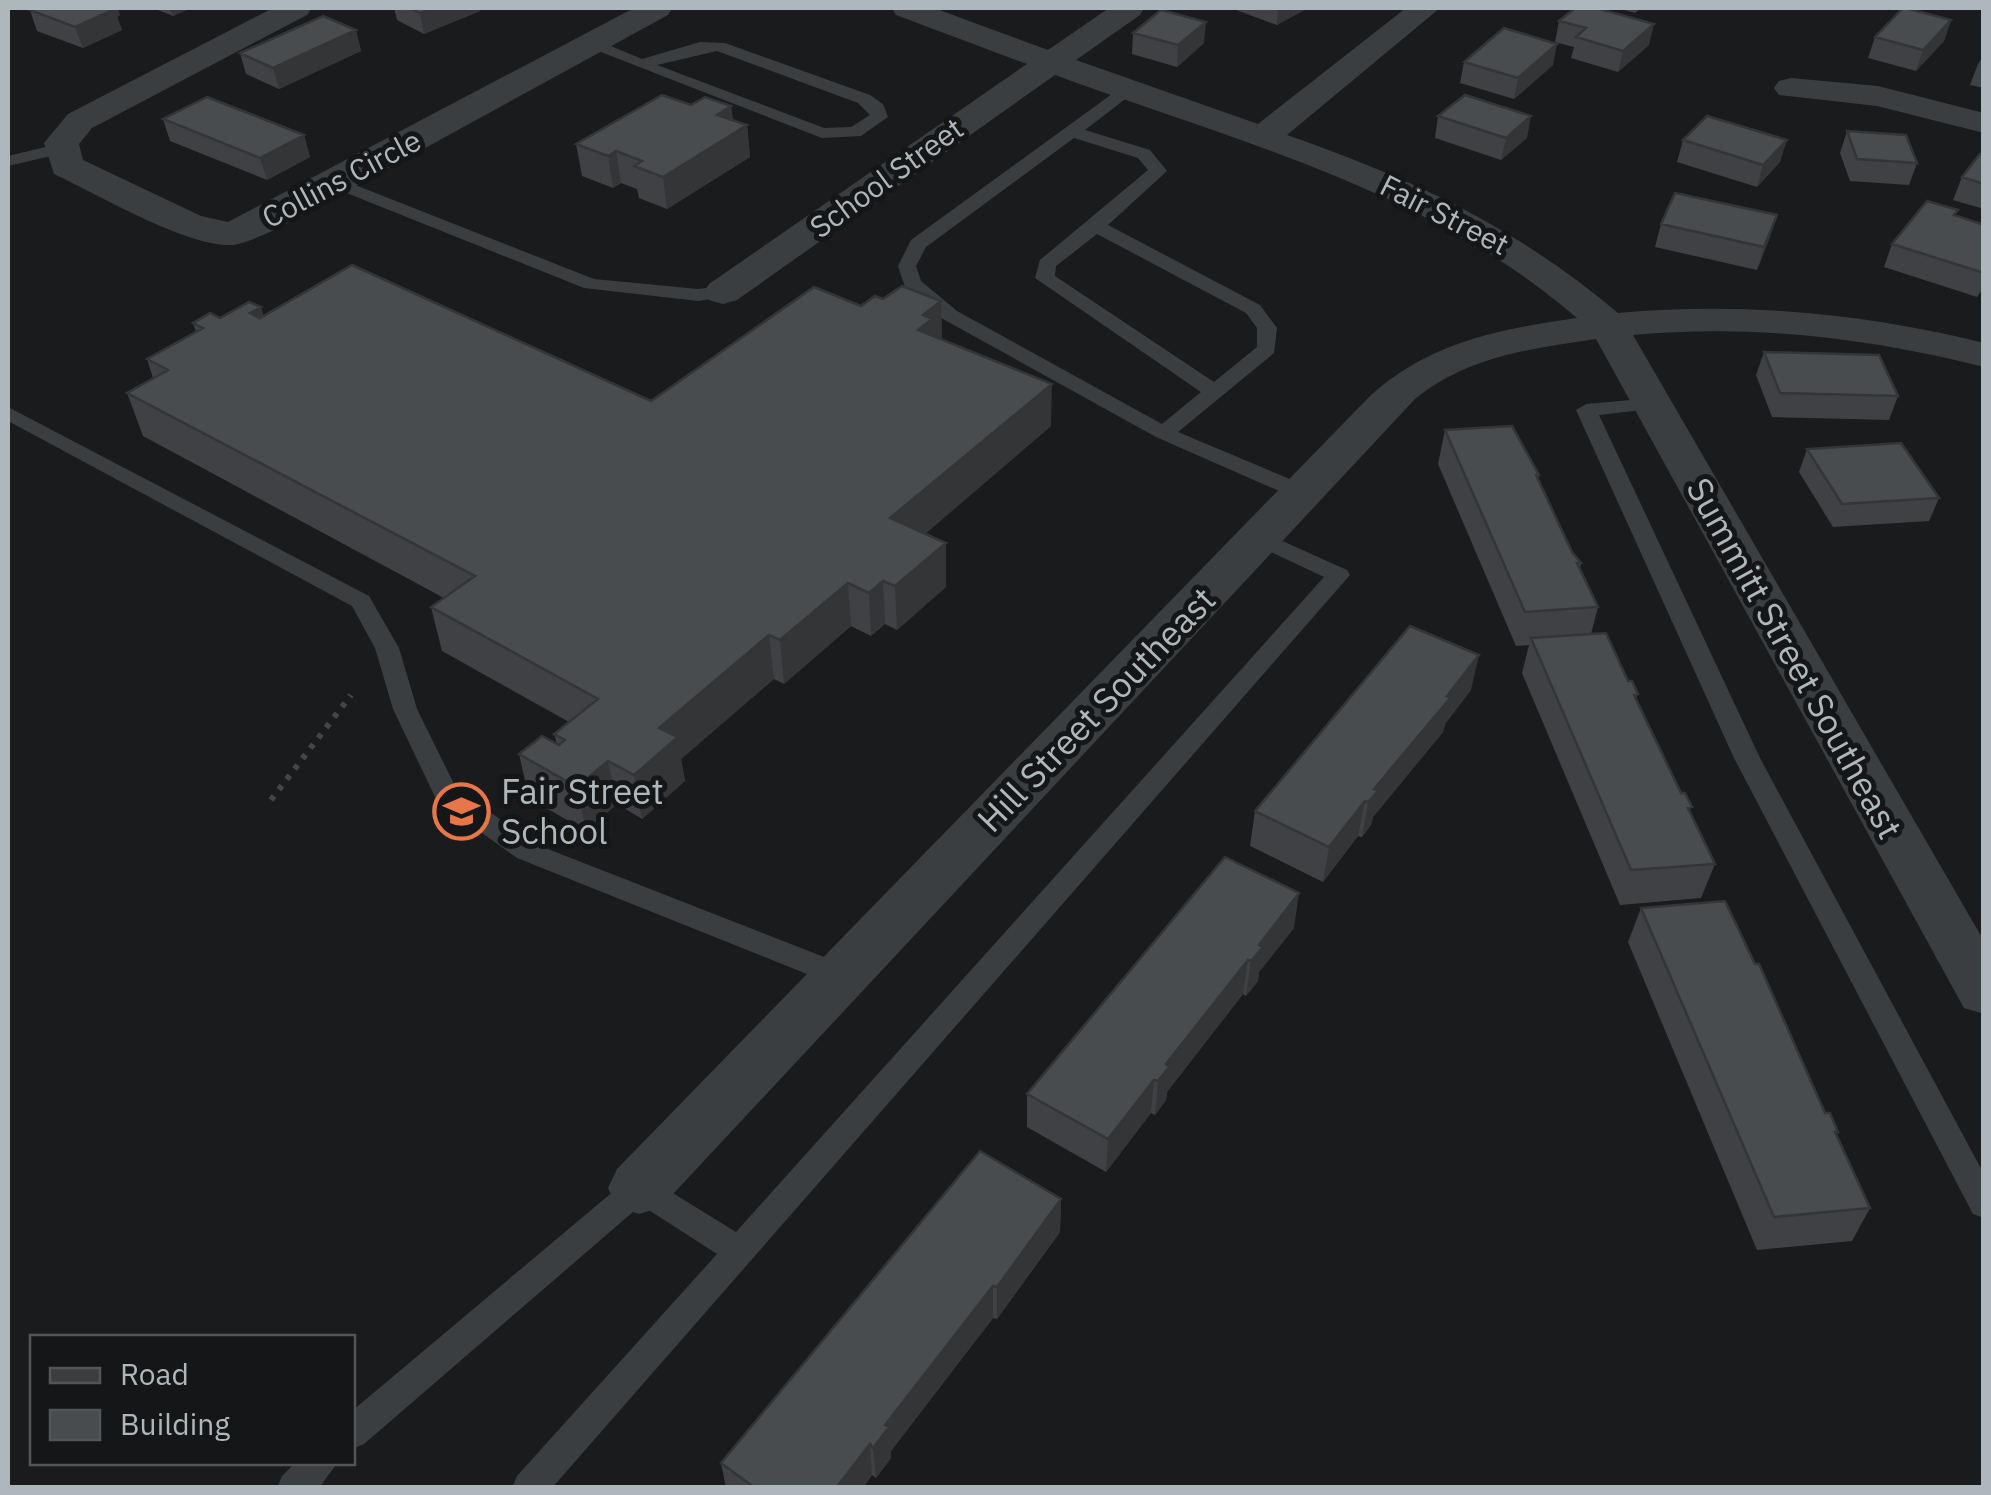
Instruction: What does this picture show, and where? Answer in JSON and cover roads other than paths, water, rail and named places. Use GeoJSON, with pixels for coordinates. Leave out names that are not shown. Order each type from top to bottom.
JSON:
{"type":"FeatureCollection","features":[{"type":"Feature","properties":{"kind":"street"},"geometry":{"type":"LineString","coordinates":[[62,148],[61,143],[80,121],[296,8]]}},
{"type":"Feature","properties":{"kind":"street","name":"Collins Circle"},"geometry":{"type":"LineString","coordinates":[[62,148],[67,166],[190,226],[231,234],[264,221],[657,8]]}},
{"type":"Feature","properties":{"kind":"street","name":"Fair Street"},"geometry":{"type":"LineString","coordinates":[[907,8],[1048,62],[1334,161],[1479,227],[1546,269],[1608,323]]}},
{"type":"Feature","properties":{"kind":"street","name":"School Street"},"geometry":{"type":"LineString","coordinates":[[723,292],[1128,8]]}},
{"type":"Feature","properties":{"kind":"street"},"geometry":{"type":"LineString","coordinates":[[1262,138],[1424,8]]}},
{"type":"Feature","properties":{"kind":"street"},"geometry":{"type":"LineString","coordinates":[[1792,88],[1878,96],[1984,123]]}},
{"type":"Feature","properties":{"kind":"street"},"geometry":{"type":"LineString","coordinates":[[1608,323],[1728,318],[1819,322],[1931,340],[1984,355]]}},
{"type":"Feature","properties":{"kind":"street","name":"Summitt Street Southeast"},"geometry":{"type":"LineString","coordinates":[[1608,323],[1984,992]]}},
{"type":"Feature","properties":{"kind":"street","name":"Hill Street Southeast"},"geometry":{"type":"LineString","coordinates":[[639,1188],[1400,393],[1428,370],[1457,356],[1508,340],[1608,323]]}},
{"type":"Feature","properties":{"kind":"lane"},"geometry":{"type":"LineString","coordinates":[[594,44],[640,66],[822,133],[854,132],[880,117],[877,108],[864,100],[718,46],[640,66]]}},
{"type":"Feature","properties":{"kind":"lane"},"geometry":{"type":"LineString","coordinates":[[1129,90],[918,244],[908,266],[912,283],[950,315],[1162,433],[1304,493]]}},
{"type":"Feature","properties":{"kind":"lane"},"geometry":{"type":"LineString","coordinates":[[1070,131],[1144,154],[1158,171],[1047,264],[1045,278],[1214,392]]}},
{"type":"Feature","properties":{"kind":"lane"},"geometry":{"type":"LineString","coordinates":[[8,161],[62,148]]}},
{"type":"Feature","properties":{"kind":"lane"},"geometry":{"type":"LineString","coordinates":[[336,182],[591,284],[698,295],[723,292]]}},
{"type":"Feature","properties":{"kind":"lane"},"geometry":{"type":"LineString","coordinates":[[1096,226],[1253,309],[1267,328],[1267,349],[1162,433]]}},
{"type":"Feature","properties":{"kind":"lane"},"geometry":{"type":"LineString","coordinates":[[1653,404],[1586,410],[1746,758],[1984,1205]]}},
{"type":"Feature","properties":{"kind":"lane"},"geometry":{"type":"LineString","coordinates":[[8,413],[361,600],[386,648],[404,709],[446,794],[526,850],[842,976]]}},
{"type":"Feature","properties":{"kind":"lane"},"geometry":{"type":"LineString","coordinates":[[529,1488],[1339,575],[1260,538]]}},
{"type":"Feature","properties":{"kind":"lane"},"geometry":{"type":"LineString","coordinates":[[355,1431],[639,1188],[739,1251]]}},
{"type":"Feature","properties":{"kind":"lane"},"geometry":{"type":"LineString","coordinates":[[294,1488],[318,1465]]}},
{"type":"Feature","properties":{"kind":"place","name":"Fair Street School"},"geometry":{"type":"Point","coordinates":[462,811]}}]}
